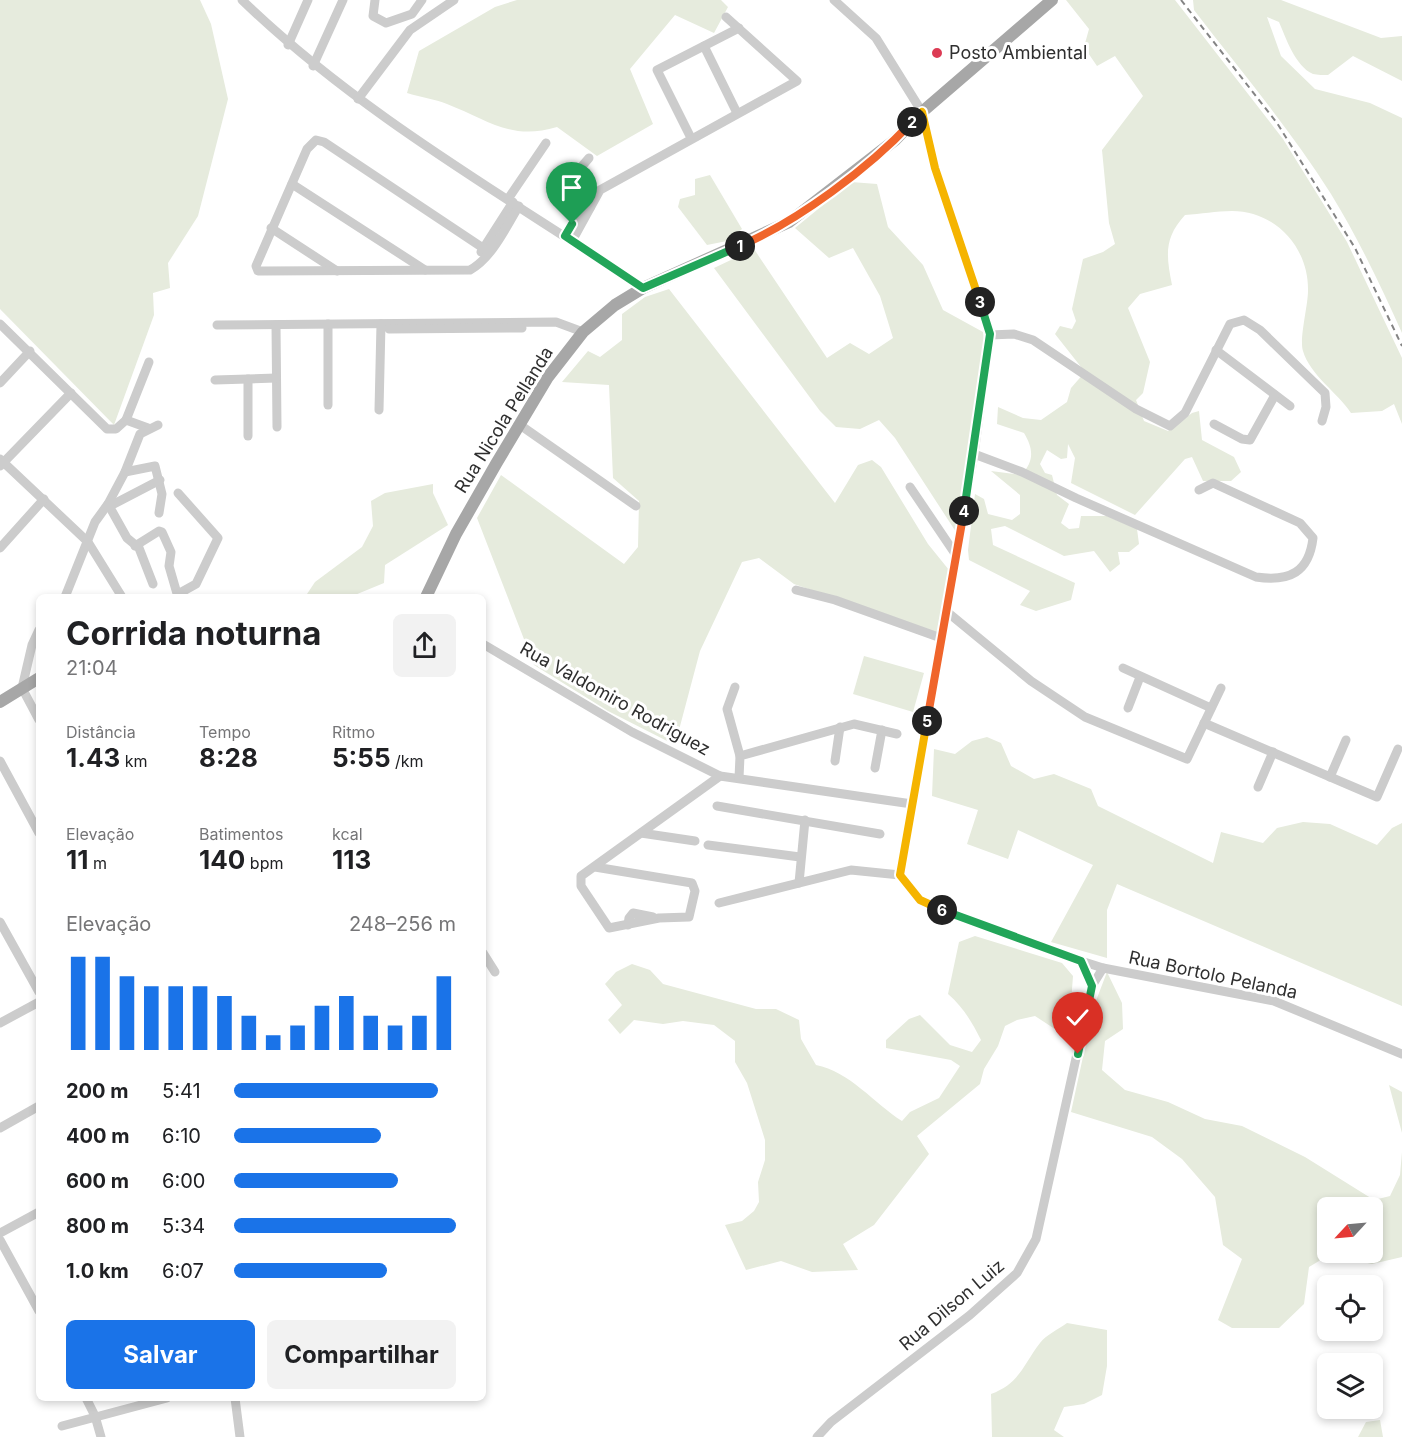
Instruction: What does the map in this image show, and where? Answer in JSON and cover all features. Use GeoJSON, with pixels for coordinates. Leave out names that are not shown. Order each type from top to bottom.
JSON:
{"type":"FeatureCollection","features":[{"type":"Feature","properties":{"kind":"main road","name":"Rua Nicola Pellanda"},"geometry":{"type":"LineString","coordinates":[[427,594],[456,534],[548,377],[583,332],[615,305],[643,288],[789,222],[895,140],[922,112],[1052,0]]}},
{"type":"Feature","properties":{"kind":"main road"},"geometry":{"type":"LineString","coordinates":[[0,702],[36,680]]}},
{"type":"Feature","properties":{"kind":"street"},"geometry":{"type":"LineString","coordinates":[[242,0],[313,66],[396,127],[643,288]]}},
{"type":"Feature","properties":{"kind":"street"},"geometry":{"type":"LineString","coordinates":[[288,45],[308,0]]}},
{"type":"Feature","properties":{"kind":"street"},"geometry":{"type":"LineString","coordinates":[[313,66],[343,0]]}},
{"type":"Feature","properties":{"kind":"street"},"geometry":{"type":"LineString","coordinates":[[375,0],[373,16],[386,23],[412,14],[422,0]]}},
{"type":"Feature","properties":{"kind":"street"},"geometry":{"type":"LineString","coordinates":[[358,99],[410,30],[454,0]]}},
{"type":"Feature","properties":{"kind":"street"},"geometry":{"type":"LineString","coordinates":[[719,903],[857,870],[900,875],[974,454],[990,334],[935,168],[922,112],[876,39],[834,0]]}},
{"type":"Feature","properties":{"kind":"street"},"geometry":{"type":"LineString","coordinates":[[569,238],[600,190],[797,81],[726,16]]}},
{"type":"Feature","properties":{"kind":"street"},"geometry":{"type":"LineString","coordinates":[[691,138],[657,70],[739,28]]}},
{"type":"Feature","properties":{"kind":"street"},"geometry":{"type":"LineString","coordinates":[[704,46],[737,113]]}},
{"type":"Feature","properties":{"kind":"street"},"geometry":{"type":"LineString","coordinates":[[486,250],[319,140],[314,140],[309,146],[256,261],[258,271],[470,270],[486,250],[546,143]]}},
{"type":"Feature","properties":{"kind":"street"},"geometry":{"type":"LineString","coordinates":[[589,158],[565,186],[590,206]]}},
{"type":"Feature","properties":{"kind":"street"},"geometry":{"type":"LineString","coordinates":[[292,184],[425,270]]}},
{"type":"Feature","properties":{"kind":"street"},"geometry":{"type":"LineString","coordinates":[[271,228],[337,271]]}},
{"type":"Feature","properties":{"kind":"street"},"geometry":{"type":"LineString","coordinates":[[990,334],[1014,334],[1033,340],[1136,409],[1170,426],[1185,413],[1233,321],[1244,320],[1325,393],[1326,407],[1322,421]]}},
{"type":"Feature","properties":{"kind":"street"},"geometry":{"type":"LineString","coordinates":[[0,324],[107,429],[116,429],[126,420],[149,362]]}},
{"type":"Feature","properties":{"kind":"street"},"geometry":{"type":"LineString","coordinates":[[328,324],[328,405]]}},
{"type":"Feature","properties":{"kind":"street"},"geometry":{"type":"LineString","coordinates":[[217,325],[368,324],[480,327],[566,324],[583,332]]}},
{"type":"Feature","properties":{"kind":"street"},"geometry":{"type":"LineString","coordinates":[[276,325],[277,427]]}},
{"type":"Feature","properties":{"kind":"street"},"geometry":{"type":"LineString","coordinates":[[379,410],[381,326]]}},
{"type":"Feature","properties":{"kind":"street"},"geometry":{"type":"LineString","coordinates":[[1216,350],[1290,406]]}},
{"type":"Feature","properties":{"kind":"street"},"geometry":{"type":"LineString","coordinates":[[0,383],[30,351]]}},
{"type":"Feature","properties":{"kind":"street"},"geometry":{"type":"LineString","coordinates":[[215,380],[276,378]]}},
{"type":"Feature","properties":{"kind":"street"},"geometry":{"type":"LineString","coordinates":[[248,379],[248,436]]}},
{"type":"Feature","properties":{"kind":"street"},"geometry":{"type":"LineString","coordinates":[[71,393],[1,462],[44,499],[87,542],[120,594]]}},
{"type":"Feature","properties":{"kind":"street"},"geometry":{"type":"LineString","coordinates":[[1214,424],[1242,439],[1250,440],[1275,395]]}},
{"type":"Feature","properties":{"kind":"street"},"geometry":{"type":"LineString","coordinates":[[126,420],[148,428]]}},
{"type":"Feature","properties":{"kind":"street"},"geometry":{"type":"LineString","coordinates":[[66,594],[95,522],[109,505],[125,472],[134,445],[140,434],[158,425]]}},
{"type":"Feature","properties":{"kind":"street"},"geometry":{"type":"LineString","coordinates":[[520,425],[636,506]]}},
{"type":"Feature","properties":{"kind":"street"},"geometry":{"type":"LineString","coordinates":[[974,454],[1022,471],[1076,498],[1256,577],[1281,577],[1300,571],[1308,562],[1313,537],[1300,523],[1214,483],[1199,490]]}},
{"type":"Feature","properties":{"kind":"street"},"geometry":{"type":"LineString","coordinates":[[125,472],[154,466],[160,480],[162,494],[159,513]]}},
{"type":"Feature","properties":{"kind":"street"},"geometry":{"type":"LineString","coordinates":[[109,505],[160,480]]}},
{"type":"Feature","properties":{"kind":"street"},"geometry":{"type":"LineString","coordinates":[[910,487],[956,555]]}},
{"type":"Feature","properties":{"kind":"street"},"geometry":{"type":"LineString","coordinates":[[178,493],[218,538],[196,584],[181,594]]}},
{"type":"Feature","properties":{"kind":"street"},"geometry":{"type":"LineString","coordinates":[[0,548],[44,499]]}},
{"type":"Feature","properties":{"kind":"street"},"geometry":{"type":"LineString","coordinates":[[109,505],[127,538],[139,548],[153,584]]}},
{"type":"Feature","properties":{"kind":"street"},"geometry":{"type":"LineString","coordinates":[[135,546],[159,531],[162,532],[172,557],[169,566],[177,594]]}},
{"type":"Feature","properties":{"kind":"street"},"geometry":{"type":"LineString","coordinates":[[796,590],[835,600],[941,638]]}},
{"type":"Feature","properties":{"kind":"street"},"geometry":{"type":"LineString","coordinates":[[946,611],[1031,681],[1085,717],[1187,759],[1221,688]]}},
{"type":"Feature","properties":{"kind":"street"},"geometry":{"type":"LineString","coordinates":[[36,636],[22,688],[36,714]]}},
{"type":"Feature","properties":{"kind":"street","name":"Rua Valdomiro Rodriguez"},"geometry":{"type":"LineString","coordinates":[[486,646],[632,732],[720,776],[912,804]]}},
{"type":"Feature","properties":{"kind":"street"},"geometry":{"type":"LineString","coordinates":[[1123,668],[1211,708]]}},
{"type":"Feature","properties":{"kind":"street"},"geometry":{"type":"LineString","coordinates":[[1128,708],[1140,676]]}},
{"type":"Feature","properties":{"kind":"street"},"geometry":{"type":"LineString","coordinates":[[735,687],[727,709],[740,756],[739,778]]}},
{"type":"Feature","properties":{"kind":"street"},"geometry":{"type":"LineString","coordinates":[[1204,723],[1377,797],[1398,749]]}},
{"type":"Feature","properties":{"kind":"street"},"geometry":{"type":"LineString","coordinates":[[740,756],[854,724],[897,734]]}},
{"type":"Feature","properties":{"kind":"street"},"geometry":{"type":"LineString","coordinates":[[835,761],[840,727]]}},
{"type":"Feature","properties":{"kind":"street"},"geometry":{"type":"LineString","coordinates":[[875,768],[882,730]]}},
{"type":"Feature","properties":{"kind":"street"},"geometry":{"type":"LineString","coordinates":[[1330,777],[1346,740]]}},
{"type":"Feature","properties":{"kind":"street"},"geometry":{"type":"LineString","coordinates":[[1258,787],[1273,753]]}},
{"type":"Feature","properties":{"kind":"street"},"geometry":{"type":"LineString","coordinates":[[0,761],[36,827]]}},
{"type":"Feature","properties":{"kind":"street"},"geometry":{"type":"LineString","coordinates":[[595,867],[687,881],[694,885],[695,891],[689,917],[658,918],[612,928],[605,925],[580,883],[581,876],[720,776]]}},
{"type":"Feature","properties":{"kind":"street"},"geometry":{"type":"LineString","coordinates":[[717,806],[805,819],[837,828],[880,834]]}},
{"type":"Feature","properties":{"kind":"street"},"geometry":{"type":"LineString","coordinates":[[799,883],[805,819]]}},
{"type":"Feature","properties":{"kind":"street"},"geometry":{"type":"LineString","coordinates":[[641,833],[695,841]]}},
{"type":"Feature","properties":{"kind":"street"},"geometry":{"type":"LineString","coordinates":[[708,845],[801,857]]}},
{"type":"Feature","properties":{"kind":"street","name":"Rua Bortolo Pelanda"},"geometry":{"type":"LineString","coordinates":[[900,875],[920,900],[1081,961],[1102,968],[1274,1001],[1402,1053]]}},
{"type":"Feature","properties":{"kind":"street"},"geometry":{"type":"LineString","coordinates":[[0,922],[36,987]]}},
{"type":"Feature","properties":{"kind":"street"},"geometry":{"type":"LineString","coordinates":[[486,959],[495,972]]}},
{"type":"Feature","properties":{"kind":"street"},"geometry":{"type":"LineString","coordinates":[[1081,961],[1092,986]]}},
{"type":"Feature","properties":{"kind":"street","name":"Rua Dilson Luiz"},"geometry":{"type":"LineString","coordinates":[[818,1437],[831,1422],[970,1315],[1017,1272],[1036,1239],[1092,986],[1102,968]]}},
{"type":"Feature","properties":{"kind":"street"},"geometry":{"type":"LineString","coordinates":[[0,1023],[36,1004]]}},
{"type":"Feature","properties":{"kind":"street"},"geometry":{"type":"LineString","coordinates":[[0,1128],[36,1108]]}},
{"type":"Feature","properties":{"kind":"street"},"geometry":{"type":"LineString","coordinates":[[0,1233],[36,1214]]}},
{"type":"Feature","properties":{"kind":"street"},"geometry":{"type":"LineString","coordinates":[[0,1240],[36,1306]]}},
{"type":"Feature","properties":{"kind":"street"},"geometry":{"type":"LineString","coordinates":[[88,1401],[101,1437]]}},
{"type":"Feature","properties":{"kind":"street"},"geometry":{"type":"LineString","coordinates":[[62,1426],[155,1401]]}},
{"type":"Feature","properties":{"kind":"street"},"geometry":{"type":"LineString","coordinates":[[235,1401],[240,1437]]}},
{"type":"Feature","properties":{"kind":"shaded area"},"geometry":{"type":"Polygon","coordinates":[[[0,0],[200,0],[211,24],[228,99],[198,216],[168,263],[170,288],[153,293],[154,315],[114,425],[0,309],[0,0]]]}},
{"type":"Feature","properties":{"kind":"shaded area"},"geometry":{"type":"Polygon","coordinates":[[[517,0],[721,0],[728,7],[714,33],[675,15],[630,69],[653,124],[597,156],[557,127],[541,131],[513,130],[500,127],[442,102],[407,93],[419,51],[495,7],[517,0]]]}},
{"type":"Feature","properties":{"kind":"shaded area"},"geometry":{"type":"Polygon","coordinates":[[[1066,0],[1175,0],[1283,139],[1347,242],[1402,358],[1402,424],[1394,404],[1382,411],[1351,413],[1306,360],[1302,346],[1308,297],[1307,275],[1303,260],[1287,235],[1263,217],[1248,213],[1226,211],[1185,215],[1173,231],[1168,247],[1172,285],[1140,294],[1128,308],[1150,362],[1143,393],[1136,400],[1144,421],[1168,431],[1192,413],[1199,411],[1202,440],[1234,457],[1241,472],[1231,481],[1203,481],[1192,457],[1185,459],[1135,515],[1071,483],[1075,458],[1068,444],[1067,458],[1061,459],[1047,450],[1040,464],[1045,473],[1052,475],[1057,495],[1069,504],[1061,523],[1069,529],[1079,528],[1081,516],[1107,516],[1137,529],[1139,544],[1129,552],[1118,552],[1120,564],[1110,572],[1094,551],[1064,556],[1005,526],[991,529],[993,545],[1075,583],[1071,600],[1036,611],[1020,605],[1030,591],[969,560],[968,550],[975,494],[984,499],[988,514],[1012,520],[1020,514],[1020,495],[991,471],[1021,475],[1029,465],[1031,449],[1024,433],[997,424],[998,407],[1023,418],[1041,420],[1067,402],[1071,388],[1085,372],[1055,334],[1060,326],[1072,329],[1076,321],[1072,309],[1083,259],[1103,252],[1115,244],[1109,223],[1102,150],[1143,96],[1115,56],[1097,66],[1084,47],[1089,29],[1066,0]]]}},
{"type":"Feature","properties":{"kind":"shaded area"},"geometry":{"type":"Polygon","coordinates":[[[1193,0],[1281,0],[1381,38],[1402,36],[1402,81],[1353,56],[1328,75],[1313,74],[1296,58],[1279,22],[1267,17],[1281,56],[1315,89],[1370,103],[1402,118],[1402,333],[1369,262],[1331,194],[1282,123],[1194,10],[1193,0]]]}},
{"type":"Feature","properties":{"kind":"shaded area"},"geometry":{"type":"Polygon","coordinates":[[[710,175],[742,229],[727,241],[707,245],[678,207],[680,199],[695,195],[695,179],[710,175]]]}},
{"type":"Feature","properties":{"kind":"shaded area"},"geometry":{"type":"Polygon","coordinates":[[[851,182],[877,184],[888,227],[923,265],[943,310],[983,332],[986,353],[956,532],[895,438],[879,420],[860,429],[836,427],[820,411],[714,268],[754,249],[827,358],[850,343],[869,354],[893,338],[880,296],[853,248],[829,258],[795,228],[851,182]]]}},
{"type":"Feature","properties":{"kind":"shaded area"},"geometry":{"type":"Polygon","coordinates":[[[669,289],[835,503],[858,465],[872,460],[881,467],[928,544],[949,570],[940,635],[794,584],[759,558],[742,562],[700,651],[675,745],[608,711],[534,665],[477,518],[501,475],[624,564],[638,547],[639,501],[613,478],[609,385],[562,382],[588,351],[600,357],[622,340],[622,314],[645,297],[669,289]]]}},
{"type":"Feature","properties":{"kind":"shaded area"},"geometry":{"type":"Polygon","coordinates":[[[433,484],[433,493],[448,525],[385,565],[384,583],[357,594],[307,594],[315,582],[362,547],[373,526],[371,501],[385,493],[433,484]]]}},
{"type":"Feature","properties":{"kind":"shaded area"},"geometry":{"type":"Polygon","coordinates":[[[864,656],[924,673],[913,712],[853,694],[864,656]]]}},
{"type":"Feature","properties":{"kind":"shaded area"},"geometry":{"type":"Polygon","coordinates":[[[987,737],[1001,743],[1011,766],[1034,779],[1054,774],[1091,789],[1098,806],[1213,863],[1221,832],[1263,843],[1277,828],[1303,822],[1330,824],[1377,845],[1392,828],[1402,823],[1402,1006],[1117,884],[1107,910],[1107,958],[1051,942],[1093,865],[1018,830],[1008,859],[967,844],[978,810],[932,796],[934,749],[955,754],[972,741],[987,737]]]}},
{"type":"Feature","properties":{"kind":"shaded area"},"geometry":{"type":"Polygon","coordinates":[[[975,936],[1062,963],[1073,976],[1069,1029],[1064,1035],[1035,1016],[1017,1020],[1005,1026],[998,1046],[984,1069],[980,1084],[917,1136],[929,1154],[874,1225],[843,1244],[858,1270],[812,1272],[781,1261],[746,1270],[725,1225],[742,1221],[754,1211],[759,1202],[758,1182],[765,1160],[765,1140],[747,1083],[735,1062],[735,1041],[714,1025],[683,1021],[663,1024],[634,1020],[620,1034],[608,1020],[622,1005],[605,984],[616,972],[632,964],[650,970],[663,984],[756,1009],[776,1009],[799,1020],[801,1039],[816,1065],[828,1068],[851,1081],[902,1121],[910,1112],[939,1098],[960,1066],[951,1060],[886,1048],[886,1040],[909,1019],[920,1015],[950,1045],[972,1052],[981,1040],[967,1015],[948,994],[959,942],[975,936]]]}},
{"type":"Feature","properties":{"kind":"shaded area"},"geometry":{"type":"Polygon","coordinates":[[[1107,972],[1122,1003],[1123,1029],[1105,1041],[1102,1070],[1125,1090],[1168,1102],[1205,1119],[1242,1126],[1305,1157],[1369,1197],[1317,1197],[1317,1262],[1309,1267],[1304,1304],[1279,1328],[1232,1328],[1218,1320],[1242,1259],[1223,1245],[1215,1197],[1182,1159],[1152,1137],[1071,1112],[1094,1006],[1107,972]]]}},
{"type":"Feature","properties":{"kind":"shaded area"},"geometry":{"type":"Polygon","coordinates":[[[1389,1085],[1402,1092],[1402,1133],[1389,1085]]]}},
{"type":"Feature","properties":{"kind":"shaded area"},"geometry":{"type":"Polygon","coordinates":[[[1402,1152],[1402,1257],[1383,1261],[1383,1198],[1390,1196],[1400,1175],[1402,1152]]]}},
{"type":"Feature","properties":{"kind":"shaded area"},"geometry":{"type":"Polygon","coordinates":[[[1067,1323],[1107,1330],[1107,1366],[1102,1395],[1084,1404],[1064,1407],[1054,1430],[1064,1437],[992,1437],[991,1394],[1001,1390],[1015,1379],[1043,1340],[1067,1323]]]}},
{"type":"Feature","properties":{"kind":"shaded area"},"geometry":{"type":"Polygon","coordinates":[[[1380,1420],[1383,1437],[1358,1437],[1366,1422],[1380,1420]]]}},
{"type":"Feature","properties":{"kind":"railway"},"geometry":{"type":"LineString","coordinates":[[1181,0],[1277,123],[1355,248],[1402,346]]}},
{"type":"Feature","properties":{"kind":"place","name":"Posto Ambiental"},"geometry":{"type":"Point","coordinates":[937,53]}},
{"type":"Feature","properties":{"kind":"route"},"geometry":{"type":"LineString","coordinates":[[572,224],[565,236],[643,288],[789,222],[895,140],[922,112],[935,168],[990,334],[974,454],[900,875],[920,900],[1081,961],[1088,971],[1092,986],[1078,1054]]}}]}
